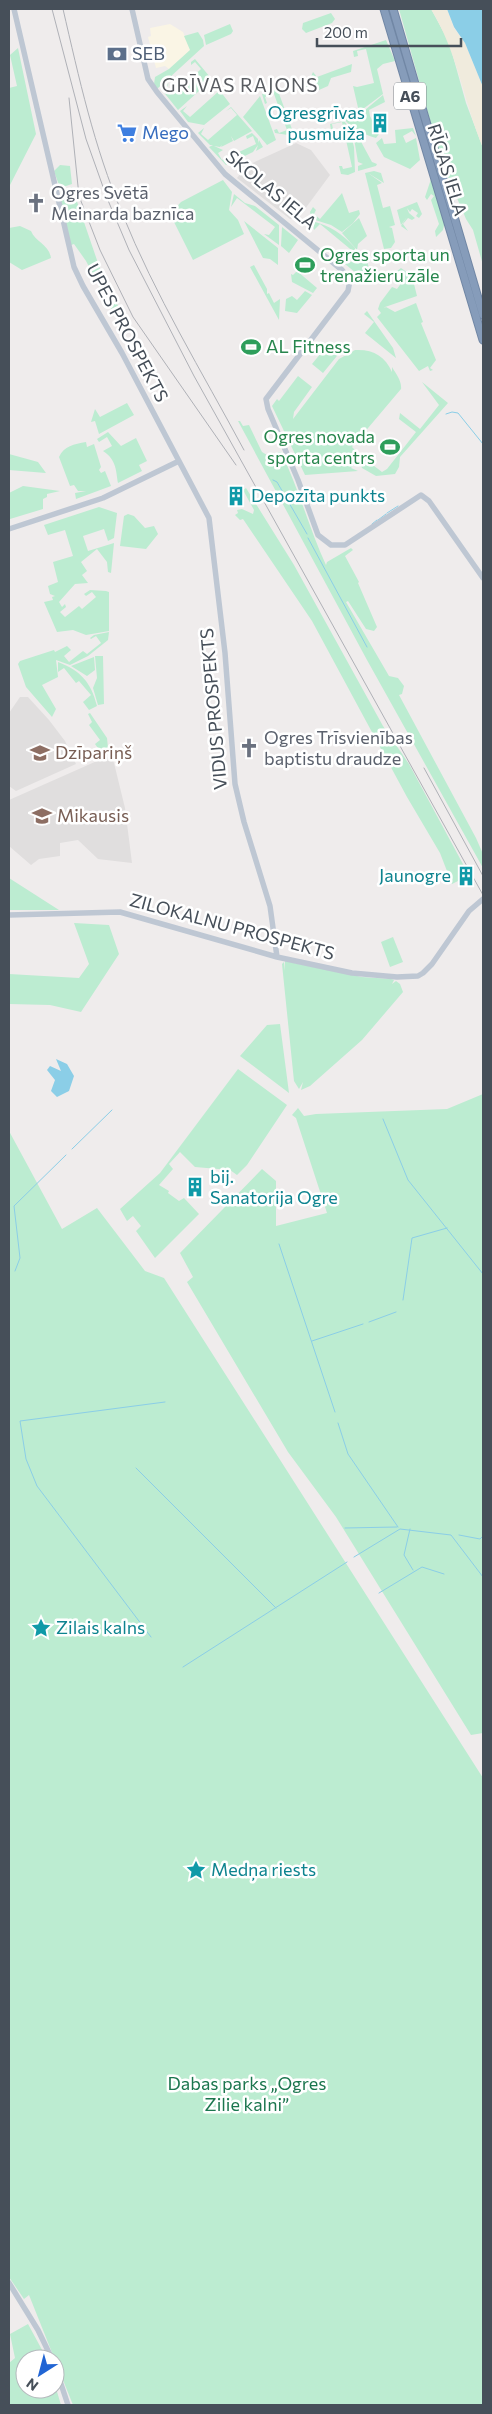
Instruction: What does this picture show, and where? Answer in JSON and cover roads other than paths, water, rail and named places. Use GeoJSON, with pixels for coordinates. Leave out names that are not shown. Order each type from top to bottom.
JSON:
{"type":"FeatureCollection","features":[{"type":"Feature","properties":{"kind":"highway","name":"RĪGAS IELA"},"geometry":{"type":"LineString","coordinates":[[384,9],[483,340]]}},
{"type":"Feature","properties":{"kind":"highway","name":"RĪGAS IELA"},"geometry":{"type":"LineString","coordinates":[[393,9],[483,315]]}},
{"type":"Feature","properties":{"kind":"main road","name":"UPES PROSPEKTS"},"geometry":{"type":"LineString","coordinates":[[14,9],[74,267],[179,461]]}},
{"type":"Feature","properties":{"kind":"main road","name":"SKOLAS IELA"},"geometry":{"type":"LineString","coordinates":[[132,9],[148,79],[157,92],[225,174],[342,270],[348,277],[350,283],[348,291],[269,394],[266,404],[296,473],[318,535],[331,546],[351,543],[421,495],[429,501],[483,578]]}},
{"type":"Feature","properties":{"kind":"main road"},"geometry":{"type":"LineString","coordinates":[[9,529],[103,498],[179,461]]}},
{"type":"Feature","properties":{"kind":"main road","name":"VIDUS PROSPEKTS"},"geometry":{"type":"LineString","coordinates":[[179,461],[206,510],[210,522],[225,653],[235,784],[244,822],[270,906],[277,957]]}},
{"type":"Feature","properties":{"kind":"main road","name":"ZILOKALNU PROSPEKTS"},"geometry":{"type":"LineString","coordinates":[[9,915],[120,912],[277,957],[354,973],[397,977],[418,976],[432,964],[464,918],[483,899]]}},
{"type":"Feature","properties":{"kind":"main road"},"geometry":{"type":"LineString","coordinates":[[9,2283],[38,2330],[47,2349]]}},
{"type":"Feature","properties":{"kind":"water"},"geometry":{"type":"Polygon","coordinates":[[[447,9],[483,9],[483,87],[465,43],[454,27],[447,9]]]}},
{"type":"Feature","properties":{"kind":"water"},"geometry":{"type":"Polygon","coordinates":[[[56,1059],[67,1064],[74,1076],[69,1091],[57,1097],[51,1091],[55,1080],[47,1070],[50,1066],[61,1071],[56,1059]]]}},
{"type":"Feature","properties":{"kind":"waterway"},"geometry":{"type":"LineString","coordinates":[[446,414],[458,413],[483,444]]}},
{"type":"Feature","properties":{"kind":"waterway"},"geometry":{"type":"LineString","coordinates":[[273,480],[277,482],[307,534]]}},
{"type":"Feature","properties":{"kind":"waterway"},"geometry":{"type":"LineString","coordinates":[[387,513],[398,506]]}},
{"type":"Feature","properties":{"kind":"waterway"},"geometry":{"type":"LineString","coordinates":[[378,520],[386,514]]}},
{"type":"Feature","properties":{"kind":"waterway"},"geometry":{"type":"LineString","coordinates":[[372,524],[377,520]]}},
{"type":"Feature","properties":{"kind":"waterway"},"geometry":{"type":"LineString","coordinates":[[308,538],[367,647]]}},
{"type":"Feature","properties":{"kind":"waterway"},"geometry":{"type":"LineString","coordinates":[[72,1149],[112,1110]]}},
{"type":"Feature","properties":{"kind":"waterway"},"geometry":{"type":"LineString","coordinates":[[383,1119],[408,1180],[483,1274]]}},
{"type":"Feature","properties":{"kind":"waterway"},"geometry":{"type":"LineString","coordinates":[[15,1271],[20,1258],[14,1206],[66,1155]]}},
{"type":"Feature","properties":{"kind":"waterway"},"geometry":{"type":"LineString","coordinates":[[403,1300],[412,1238],[447,1228]]}},
{"type":"Feature","properties":{"kind":"waterway"},"geometry":{"type":"LineString","coordinates":[[279,1244],[335,1412]]}},
{"type":"Feature","properties":{"kind":"waterway"},"geometry":{"type":"LineString","coordinates":[[369,1322],[396,1312]]}},
{"type":"Feature","properties":{"kind":"waterway"},"geometry":{"type":"LineString","coordinates":[[312,1341],[363,1324]]}},
{"type":"Feature","properties":{"kind":"waterway"},"geometry":{"type":"LineString","coordinates":[[151,1637],[37,1486],[26,1459],[20,1421],[165,1402]]}},
{"type":"Feature","properties":{"kind":"waterway"},"geometry":{"type":"LineString","coordinates":[[338,1423],[348,1454],[398,1527]]}},
{"type":"Feature","properties":{"kind":"waterway"},"geometry":{"type":"LineString","coordinates":[[136,1468],[276,1608]]}},
{"type":"Feature","properties":{"kind":"waterway"},"geometry":{"type":"LineString","coordinates":[[345,1528],[397,1527]]}},
{"type":"Feature","properties":{"kind":"waterway"},"geometry":{"type":"LineString","coordinates":[[354,1557],[400,1529],[451,1535],[483,1577]]}},
{"type":"Feature","properties":{"kind":"waterway"},"geometry":{"type":"LineString","coordinates":[[410,1529],[404,1555],[413,1570]]}},
{"type":"Feature","properties":{"kind":"waterway"},"geometry":{"type":"LineString","coordinates":[[459,1535],[480,1539],[483,1536]]}},
{"type":"Feature","properties":{"kind":"waterway"},"geometry":{"type":"LineString","coordinates":[[183,1667],[347,1562]]}},
{"type":"Feature","properties":{"kind":"waterway"},"geometry":{"type":"LineString","coordinates":[[379,1593],[422,1567],[444,1574]]}},
{"type":"Feature","properties":{"kind":"railway"},"geometry":{"type":"LineString","coordinates":[[52,9],[86,139],[107,198],[129,250],[194,376],[483,895]]}},
{"type":"Feature","properties":{"kind":"railway"},"geometry":{"type":"LineString","coordinates":[[63,9],[95,138],[122,213],[149,274],[244,450]]}},
{"type":"Feature","properties":{"kind":"railway"},"geometry":{"type":"LineString","coordinates":[[69,98],[79,196],[100,250],[133,317],[236,465]]}},
{"type":"Feature","properties":{"kind":"railway"},"geometry":{"type":"LineString","coordinates":[[424,768],[483,876]]}},
{"type":"Feature","properties":{"kind":"place","name":"SEB"},"geometry":{"type":"Point","coordinates":[117,54]}},
{"type":"Feature","properties":{"kind":"place","name":"Ogresgrīvas pusmuiža"},"geometry":{"type":"Point","coordinates":[380,123]}},
{"type":"Feature","properties":{"kind":"place","name":"Mego"},"geometry":{"type":"Point","coordinates":[127,133]}},
{"type":"Feature","properties":{"kind":"place","name":"Ogres Svētā Meinarda baznīca"},"geometry":{"type":"Point","coordinates":[36,203]}},
{"type":"Feature","properties":{"kind":"place","name":"Ogres sporta un trenažieru zāle"},"geometry":{"type":"Point","coordinates":[305,265]}},
{"type":"Feature","properties":{"kind":"place","name":"AL Fitness"},"geometry":{"type":"Point","coordinates":[251,347]}},
{"type":"Feature","properties":{"kind":"place","name":"Ogres novada sporta centrs"},"geometry":{"type":"Point","coordinates":[390,447]}},
{"type":"Feature","properties":{"kind":"place","name":"Depozīta punkts"},"geometry":{"type":"Point","coordinates":[236,496]}},
{"type":"Feature","properties":{"kind":"place","name":"Ogres Trīsvienības baptistu draudze"},"geometry":{"type":"Point","coordinates":[249,748]}},
{"type":"Feature","properties":{"kind":"place","name":"Dzīpariņš"},"geometry":{"type":"Point","coordinates":[40,753]}},
{"type":"Feature","properties":{"kind":"place","name":"Mikausis"},"geometry":{"type":"Point","coordinates":[42,816]}},
{"type":"Feature","properties":{"kind":"place","name":"Jaunogre"},"geometry":{"type":"Point","coordinates":[466,876]}},
{"type":"Feature","properties":{"kind":"place","name":"bij. Sanatorija Ogre"},"geometry":{"type":"Point","coordinates":[195,1187]}},
{"type":"Feature","properties":{"kind":"place","name":"Zilais kalns"},"geometry":{"type":"Point","coordinates":[41,1628]}},
{"type":"Feature","properties":{"kind":"place","name":"Medņa riests"},"geometry":{"type":"Point","coordinates":[196,1870]}},
{"type":"Feature","properties":{"kind":"district","name":"GRĪVAS RAJONS"},"geometry":{"type":"Point","coordinates":[240,85]}},
{"type":"Feature","properties":{"kind":"park label","name":"Dabas parks „Ogres Zilie kalni”"},"geometry":{"type":"Point","coordinates":[247,2094]}}]}
